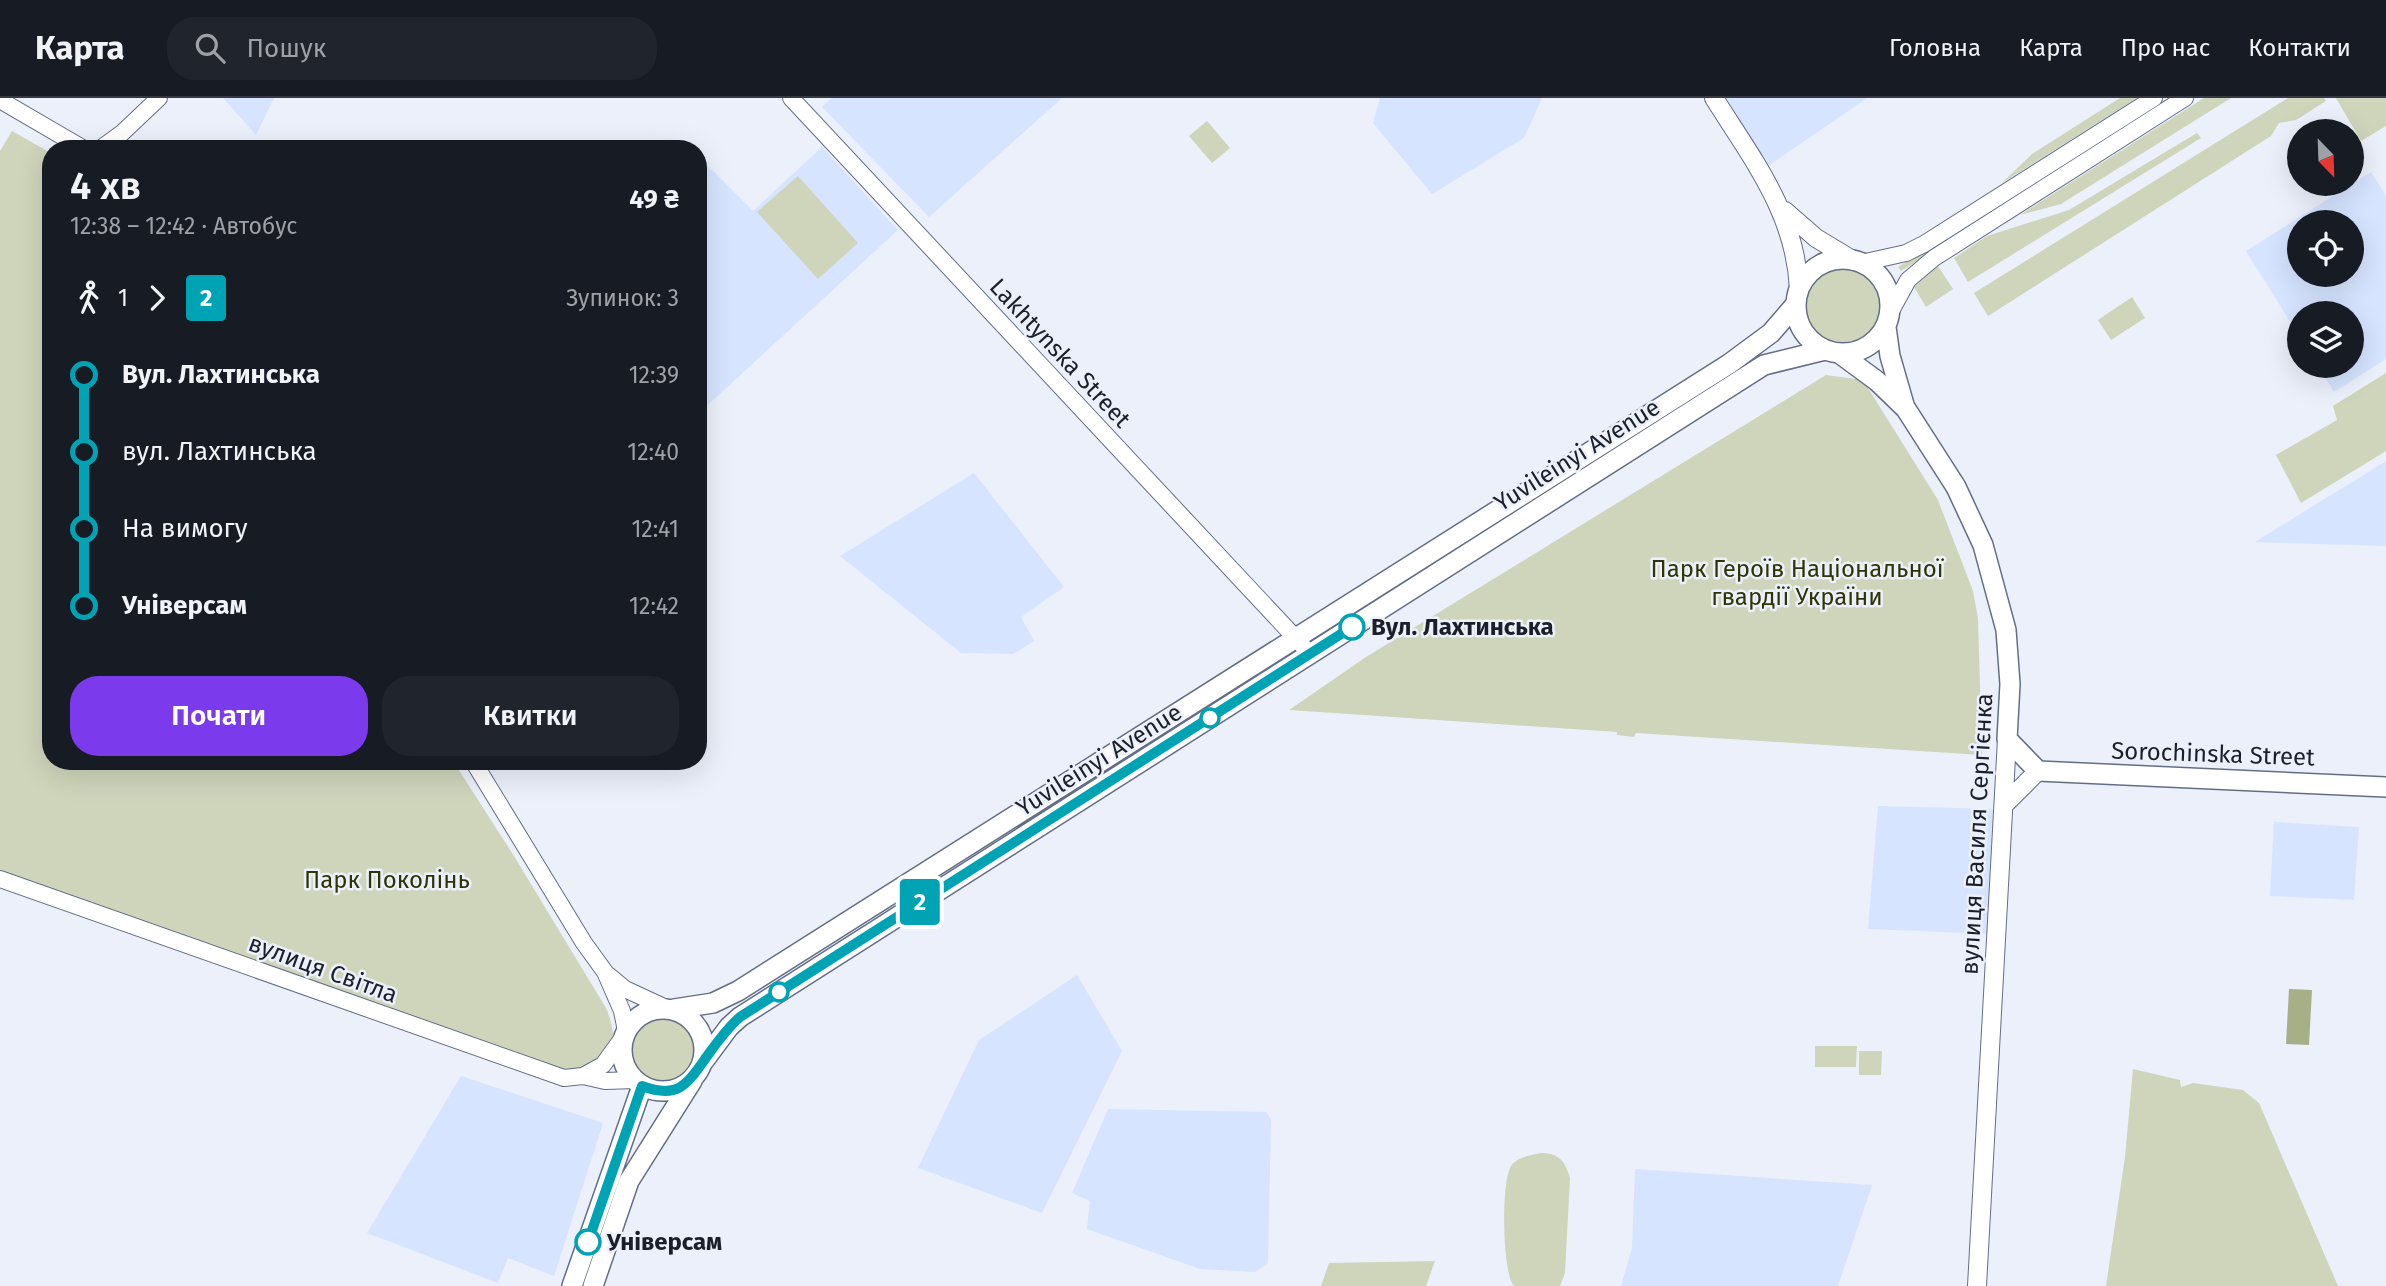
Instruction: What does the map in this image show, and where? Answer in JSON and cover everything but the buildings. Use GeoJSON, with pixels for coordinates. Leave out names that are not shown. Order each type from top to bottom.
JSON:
{"type":"FeatureCollection","features":[{"type":"Feature","properties":{"kind":"main road"},"geometry":{"type":"LineString","coordinates":[[1714,98],[1780,206],[1796,251],[1798,318],[1804,331],[1813,342],[1832,352],[1853,353],[1867,347],[1878,338],[1888,320],[1890,297],[1884,283],[1874,271],[1816,238],[1780,206]]}},
{"type":"Feature","properties":{"kind":"main road"},"geometry":{"type":"LineString","coordinates":[[1798,297],[1806,278],[1827,262],[1858,262]]}},
{"type":"Feature","properties":{"kind":"main road","name":"Yuvileinyi Avenue"},"geometry":{"type":"LineString","coordinates":[[670,1009],[713,1003],[738,992],[1730,364],[1771,333],[1798,297]]}},
{"type":"Feature","properties":{"kind":"main road","name":"вулиця Василя Сергієнка"},"geometry":{"type":"LineString","coordinates":[[1888,320],[1890,356],[1906,409]]}},
{"type":"Feature","properties":{"kind":"main road","name":"Yuvileinyi Avenue"},"geometry":{"type":"LineString","coordinates":[[593,1286],[629,1181],[699,1070],[729,1027],[740,1017],[1764,365],[1832,352]]}},
{"type":"Feature","properties":{"kind":"main road","name":"вулиця Василя Сергієнка"},"geometry":{"type":"LineString","coordinates":[[1832,352],[1877,381],[1906,409],[1955,487],[1983,545],[2006,630],[2009,658],[2005,804],[1977,1286]]}},
{"type":"Feature","properties":{"kind":"main road"},"geometry":{"type":"LineString","coordinates":[[2005,804],[2038,771],[2007,739]]}},
{"type":"Feature","properties":{"kind":"main road","name":"Sorochinska Street"},"geometry":{"type":"LineString","coordinates":[[2038,771],[2386,787]]}},
{"type":"Feature","properties":{"kind":"main road"},"geometry":{"type":"LineString","coordinates":[[670,1009],[686,1015],[696,1024],[705,1049],[699,1070],[683,1086],[670,1091],[656,1091],[638,1083],[625,1067],[621,1052],[625,1033],[636,1018],[650,1010],[670,1009]]}},
{"type":"Feature","properties":{"kind":"main road"},"geometry":{"type":"LineString","coordinates":[[572,1286],[638,1083]]}},
{"type":"Feature","properties":{"kind":"street"},"geometry":{"type":"LineString","coordinates":[[112,140],[159,98]]}},
{"type":"Feature","properties":{"kind":"street","name":"Lakhtynska Street"},"geometry":{"type":"LineString","coordinates":[[791,98],[1311,654]]}},
{"type":"Feature","properties":{"kind":"street"},"geometry":{"type":"LineString","coordinates":[[1858,262],[1906,253],[1924,244],[2154,98]]}},
{"type":"Feature","properties":{"kind":"street"},"geometry":{"type":"LineString","coordinates":[[1888,320],[1909,279],[1934,258],[2185,98]]}},
{"type":"Feature","properties":{"kind":"street"},"geometry":{"type":"LineString","coordinates":[[0,100],[69,140]]}},
{"type":"Feature","properties":{"kind":"street"},"geometry":{"type":"LineString","coordinates":[[478,770],[604,972],[622,1011],[625,1033],[603,1065],[583,1076]]}},
{"type":"Feature","properties":{"kind":"street","name":"вулиця Світла"},"geometry":{"type":"LineString","coordinates":[[0,879],[564,1077],[583,1076],[605,1081],[638,1083]]}},
{"type":"Feature","properties":{"kind":"street"},"geometry":{"type":"LineString","coordinates":[[604,972],[625,989],[670,1009]]}},
{"type":"Feature","properties":{"kind":"shaded area"},"geometry":{"type":"Polygon","coordinates":[[[223,98],[274,98],[256,135],[223,98]]]}},
{"type":"Feature","properties":{"kind":"shaded area"},"geometry":{"type":"Polygon","coordinates":[[[832,98],[1062,98],[929,217],[822,107],[832,98]]]}},
{"type":"Feature","properties":{"kind":"shaded area"},"geometry":{"type":"Polygon","coordinates":[[[1380,98],[1542,98],[1524,138],[1432,194],[1373,123],[1380,98]]]}},
{"type":"Feature","properties":{"kind":"shaded area"},"geometry":{"type":"Polygon","coordinates":[[[1726,98],[1867,98],[1768,166],[1726,98]]]}},
{"type":"Feature","properties":{"kind":"shaded area"},"geometry":{"type":"Polygon","coordinates":[[[822,147],[898,230],[707,406],[707,165],[753,211],[822,147]]]}},
{"type":"Feature","properties":{"kind":"shaded area"},"geometry":{"type":"Polygon","coordinates":[[[2371,172],[2386,196],[2386,359],[2364,373],[2364,301],[2287,301],[2287,317],[2246,251],[2287,225],[2287,287],[2364,287],[2364,210],[2311,210],[2333,196],[2364,196],[2364,176],[2371,172]]]}},
{"type":"Feature","properties":{"kind":"shaded area"},"geometry":{"type":"Polygon","coordinates":[[[2325,378],[2356,378],[2334,392],[2325,378]]]}},
{"type":"Feature","properties":{"kind":"shaded area"},"geometry":{"type":"Polygon","coordinates":[[[2386,461],[2386,546],[2255,542],[2386,461]]]}},
{"type":"Feature","properties":{"kind":"shaded area"},"geometry":{"type":"Polygon","coordinates":[[[974,473],[1064,587],[1021,617],[1034,641],[1013,654],[961,653],[840,556],[974,473]]]}},
{"type":"Feature","properties":{"kind":"shaded area"},"geometry":{"type":"Polygon","coordinates":[[[1878,806],[1996,809],[1989,934],[1868,929],[1878,806]]]}},
{"type":"Feature","properties":{"kind":"shaded area"},"geometry":{"type":"Polygon","coordinates":[[[2274,822],[2359,827],[2354,900],[2270,896],[2274,822]]]}},
{"type":"Feature","properties":{"kind":"shaded area"},"geometry":{"type":"Polygon","coordinates":[[[1077,975],[1122,1051],[1042,1213],[918,1168],[979,1040],[1077,975]]]}},
{"type":"Feature","properties":{"kind":"shaded area"},"geometry":{"type":"Polygon","coordinates":[[[2289,989],[2312,990],[2309,1045],[2286,1044],[2289,989]]]}},
{"type":"Feature","properties":{"kind":"shaded area"},"geometry":{"type":"Polygon","coordinates":[[[461,1076],[603,1123],[554,1276],[508,1258],[498,1283],[367,1233],[461,1076]]]}},
{"type":"Feature","properties":{"kind":"shaded area"},"geometry":{"type":"Polygon","coordinates":[[[1108,1109],[1266,1112],[1271,1119],[1268,1263],[1255,1272],[1200,1269],[1087,1229],[1090,1201],[1072,1193],[1108,1109]]]}},
{"type":"Feature","properties":{"kind":"shaded area"},"geometry":{"type":"Polygon","coordinates":[[[1635,1169],[1872,1185],[1838,1286],[1621,1286],[1632,1248],[1635,1169]]]}},
{"type":"Feature","properties":{"kind":"green space"},"geometry":{"type":"Polygon","coordinates":[[[2120,98],[2137,98],[2002,183],[2032,154],[2120,98]]]}},
{"type":"Feature","properties":{"kind":"green space"},"geometry":{"type":"Polygon","coordinates":[[[2168,98],[2176,98],[1901,271],[1898,267],[2168,98]]]}},
{"type":"Feature","properties":{"kind":"green space"},"geometry":{"type":"Polygon","coordinates":[[[2204,98],[2231,98],[2061,204],[2020,215],[2204,98]]]}},
{"type":"Feature","properties":{"kind":"green space"},"geometry":{"type":"Polygon","coordinates":[[[2288,98],[2324,98],[2326,101],[2298,119],[2287,119],[2287,122],[2279,123],[2271,136],[1988,316],[1974,293],[2288,98]]]}},
{"type":"Feature","properties":{"kind":"green space"},"geometry":{"type":"Polygon","coordinates":[[[2336,98],[2386,98],[2386,126],[2364,139],[2364,119],[2348,119],[2336,98]]]}},
{"type":"Feature","properties":{"kind":"green space"},"geometry":{"type":"Polygon","coordinates":[[[1207,121],[1230,148],[1212,163],[1189,136],[1207,121]]]}},
{"type":"Feature","properties":{"kind":"green space","name":"Парк Поколінь"},"geometry":{"type":"Polygon","coordinates":[[[12,131],[42,148],[42,770],[459,770],[606,1008],[613,1033],[609,1050],[604,1057],[573,1072],[0,871],[0,151],[12,131]]]}},
{"type":"Feature","properties":{"kind":"green space"},"geometry":{"type":"Polygon","coordinates":[[[2197,133],[2201,138],[1968,282],[1954,258],[1987,236],[2069,210],[2197,133]]]}},
{"type":"Feature","properties":{"kind":"green space"},"geometry":{"type":"Polygon","coordinates":[[[798,176],[858,243],[818,279],[757,212],[798,176]]]}},
{"type":"Feature","properties":{"kind":"green space"},"geometry":{"type":"Polygon","coordinates":[[[1843,266],[1858,269],[1870,277],[1878,289],[1881,304],[1878,319],[1870,331],[1858,339],[1843,342],[1828,339],[1816,331],[1808,319],[1805,304],[1808,289],[1816,277],[1828,269],[1843,266]]]}},
{"type":"Feature","properties":{"kind":"green space"},"geometry":{"type":"Polygon","coordinates":[[[1938,266],[1953,289],[1926,307],[1914,287],[1938,266]]]}},
{"type":"Feature","properties":{"kind":"green space"},"geometry":{"type":"Polygon","coordinates":[[[2132,297],[2145,318],[2111,340],[2098,320],[2132,297]]]}},
{"type":"Feature","properties":{"kind":"green space"},"geometry":{"type":"Polygon","coordinates":[[[1758,356],[1760,359],[1332,631],[1328,627],[1758,356]]]}},
{"type":"Feature","properties":{"kind":"green space"},"geometry":{"type":"Polygon","coordinates":[[[2386,373],[2386,451],[2301,503],[2276,455],[2337,420],[2333,406],[2386,373]]]}},
{"type":"Feature","properties":{"kind":"green space","name":"Парк Героїв Національної гвардії України"},"geometry":{"type":"Polygon","coordinates":[[[1826,375],[1863,380],[1938,500],[1973,591],[1978,618],[1982,755],[1636,733],[1634,737],[1617,735],[1617,732],[1289,710],[1366,657],[1826,375]]]}},
{"type":"Feature","properties":{"kind":"green space"},"geometry":{"type":"Polygon","coordinates":[[[662,1013],[683,1019],[693,1029],[699,1050],[693,1071],[683,1081],[662,1087],[641,1081],[631,1071],[625,1050],[631,1029],[641,1019],[662,1013]]]}},
{"type":"Feature","properties":{"kind":"green space"},"geometry":{"type":"Polygon","coordinates":[[[1815,1046],[1857,1046],[1856,1067],[1815,1067],[1815,1046]]]}},
{"type":"Feature","properties":{"kind":"green space"},"geometry":{"type":"Polygon","coordinates":[[[1859,1051],[1882,1051],[1881,1075],[1859,1075],[1859,1051]]]}},
{"type":"Feature","properties":{"kind":"green space"},"geometry":{"type":"Polygon","coordinates":[[[2133,1069],[2180,1080],[2181,1087],[2193,1083],[2243,1090],[2259,1103],[2338,1286],[2106,1286],[2125,1157],[2133,1069]]]}},
{"type":"Feature","properties":{"kind":"green space"},"geometry":{"type":"Polygon","coordinates":[[[1541,1153],[1560,1159],[1570,1178],[1565,1273],[1560,1286],[1514,1286],[1505,1247],[1504,1208],[1508,1175],[1517,1160],[1541,1153]]]}},
{"type":"Feature","properties":{"kind":"green space"},"geometry":{"type":"Polygon","coordinates":[[[1435,1261],[1426,1286],[1321,1286],[1329,1263],[1435,1261]]]}},
{"type":"Feature","properties":{"kind":"bus line","name":"2"},"geometry":{"type":"LineString","coordinates":[[588,1242],[642,1086],[656,1091],[670,1091],[683,1086],[694,1077],[729,1027],[740,1017],[1352,627]]}},
{"type":"Feature","properties":{"kind":"place","name":"Вул. Лахтинська"},"geometry":{"type":"Point","coordinates":[1352,627]}},
{"type":"Feature","properties":{"kind":"place","name":"Універсам"},"geometry":{"type":"Point","coordinates":[588,1242]}}]}
